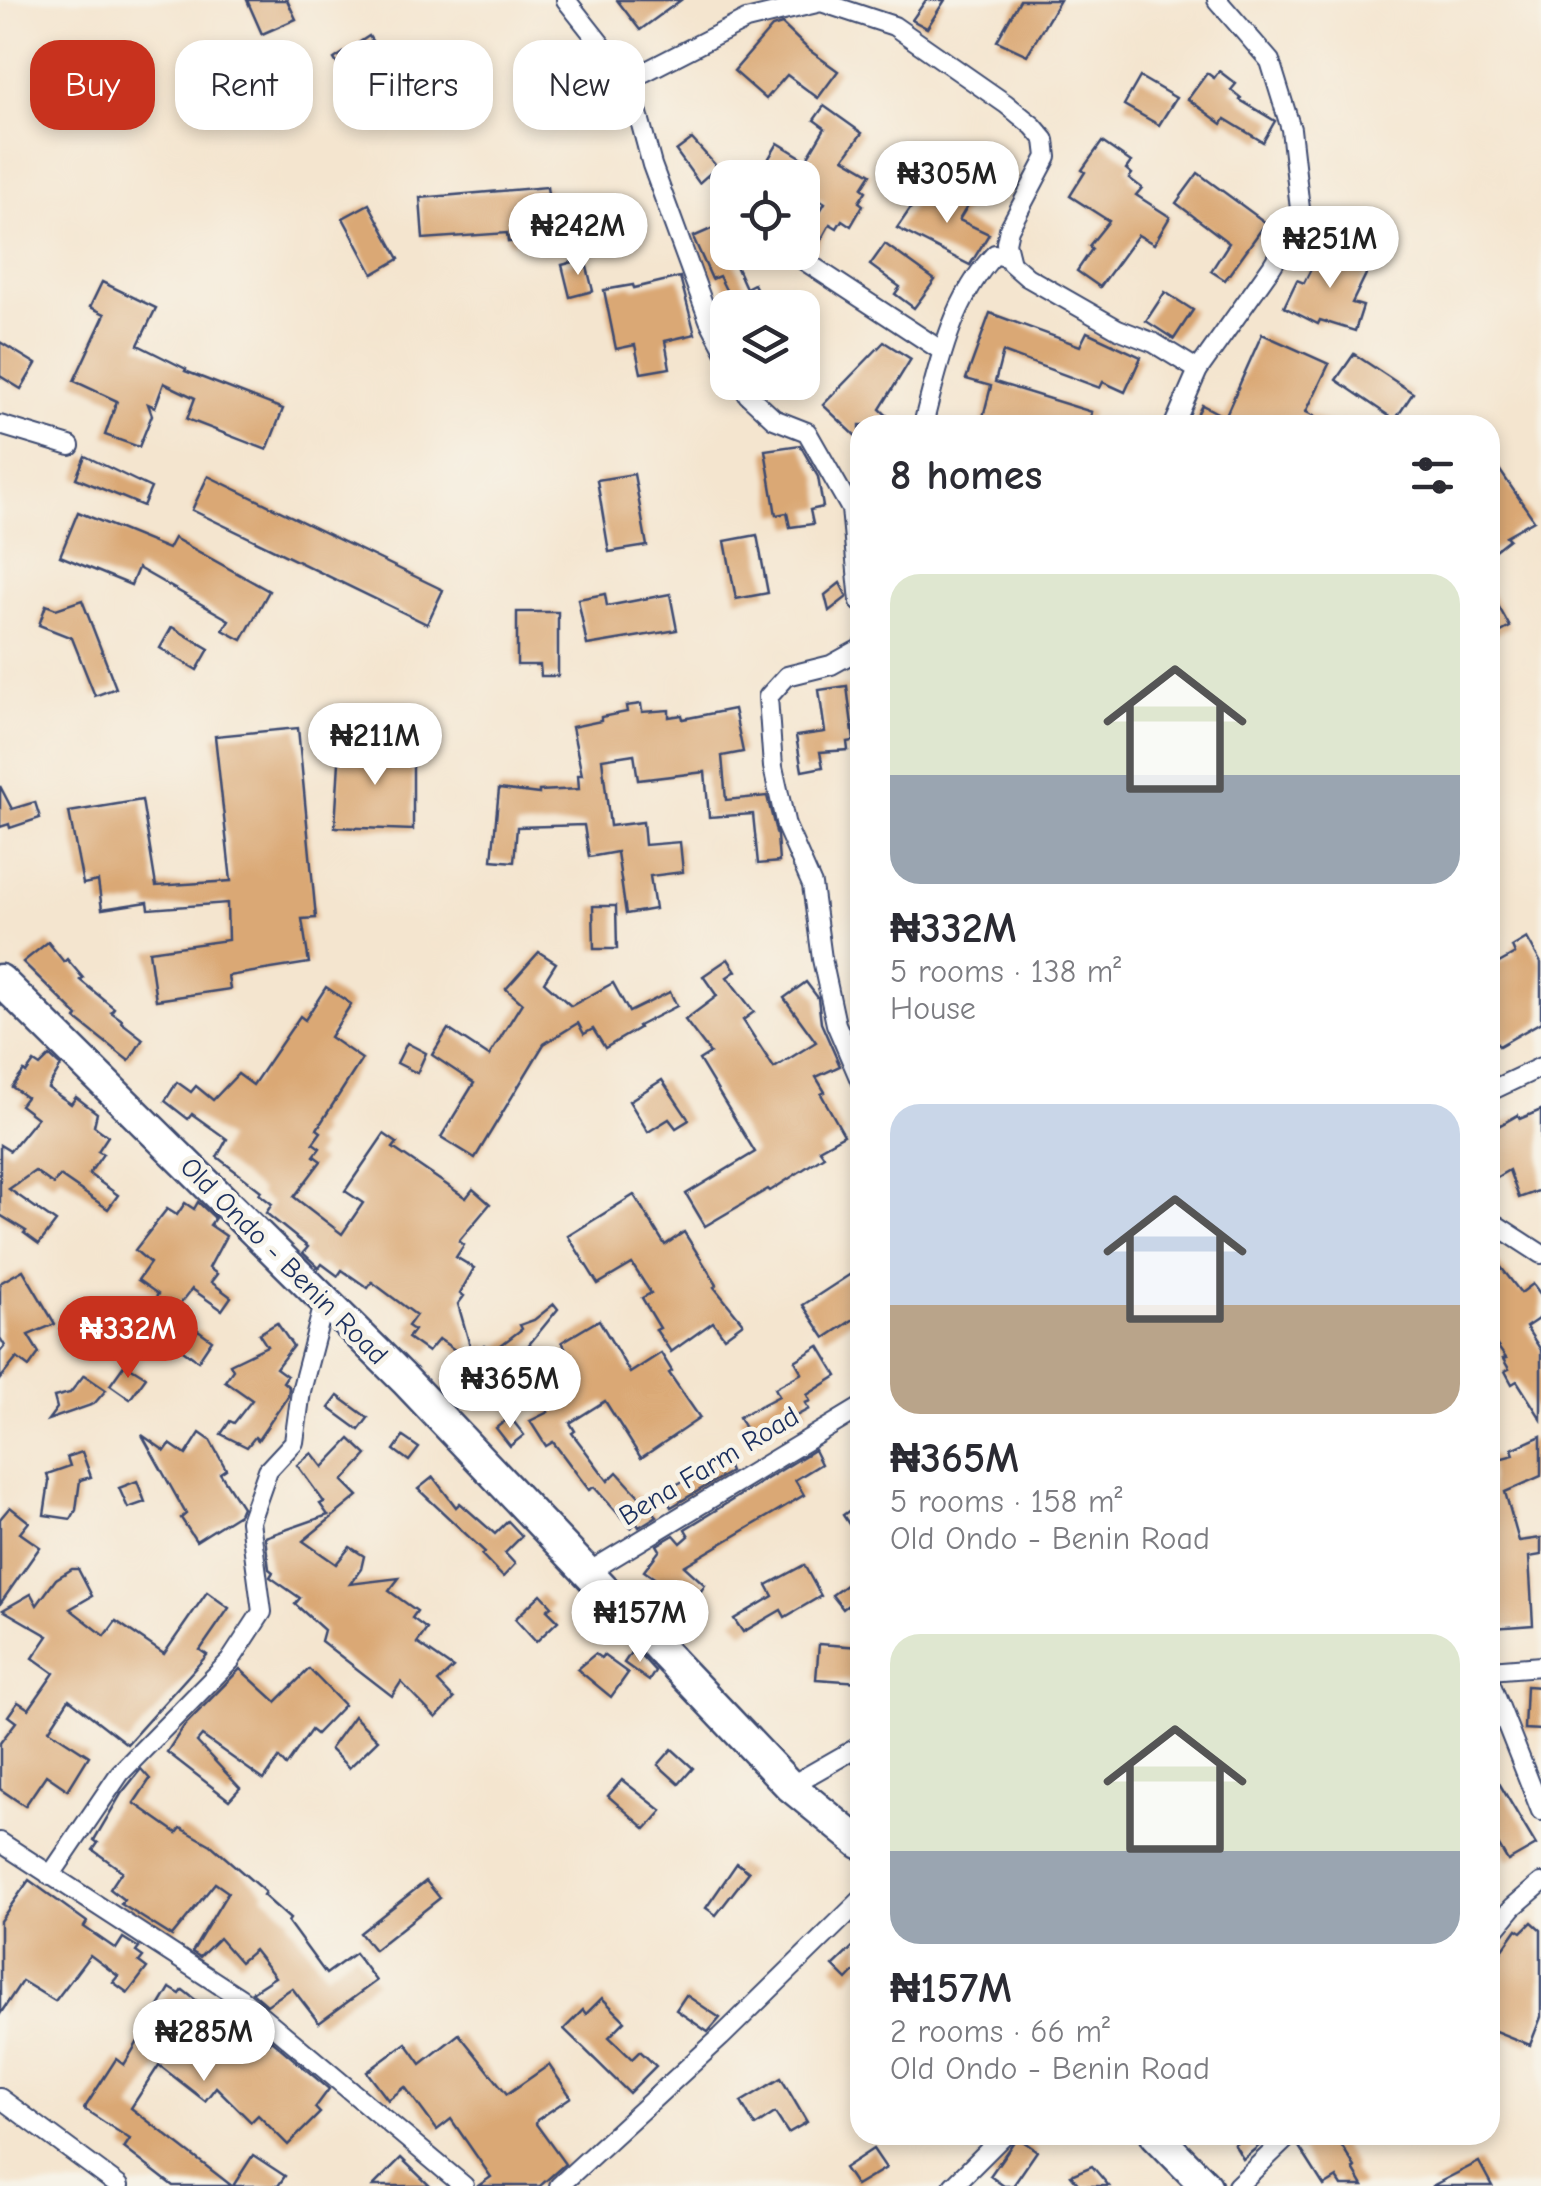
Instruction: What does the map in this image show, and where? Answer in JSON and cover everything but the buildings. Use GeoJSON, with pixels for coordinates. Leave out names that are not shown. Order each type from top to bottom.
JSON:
{"type":"FeatureCollection","features":[{"type":"Feature","properties":{"kind":"main road","name":"Old Ondo - Benin Road"},"geometry":{"type":"LineString","coordinates":[[0,980],[325,1300],[790,1786],[850,1835]]}},
{"type":"Feature","properties":{"kind":"main road"},"geometry":{"type":"LineString","coordinates":[[1166,2145],[1206,2186]]}},
{"type":"Feature","properties":{"kind":"street"},"geometry":{"type":"LineString","coordinates":[[566,0],[597,40]]}},
{"type":"Feature","properties":{"kind":"street"},"geometry":{"type":"LineString","coordinates":[[1178,415],[1198,370],[1301,218],[1292,129],[1270,62],[1217,0]]}},
{"type":"Feature","properties":{"kind":"street"},"geometry":{"type":"LineString","coordinates":[[645,71],[746,20],[821,2],[894,26],[1006,104],[1045,140],[1047,157],[1008,229],[1008,258]]}},
{"type":"Feature","properties":{"kind":"street"},"geometry":{"type":"LineString","coordinates":[[642,130],[710,324]]}},
{"type":"Feature","properties":{"kind":"street"},"geometry":{"type":"LineString","coordinates":[[925,415],[942,351],[975,275],[995,254],[1008,258],[1027,277],[1118,329],[1154,343],[1198,370]]}},
{"type":"Feature","properties":{"kind":"street"},"geometry":{"type":"LineString","coordinates":[[818,270],[942,351]]}},
{"type":"Feature","properties":{"kind":"street"},"geometry":{"type":"LineString","coordinates":[[753,400],[774,419],[808,432],[850,500]]}},
{"type":"Feature","properties":{"kind":"street"},"geometry":{"type":"LineString","coordinates":[[0,425],[70,446]]}},
{"type":"Feature","properties":{"kind":"street"},"geometry":{"type":"LineString","coordinates":[[850,654],[831,665],[787,676],[768,697],[773,768],[786,826],[812,886],[836,1024],[850,1057]]}},
{"type":"Feature","properties":{"kind":"street"},"geometry":{"type":"LineString","coordinates":[[1500,1086],[1541,1067]]}},
{"type":"Feature","properties":{"kind":"street"},"geometry":{"type":"LineString","coordinates":[[1500,1227],[1541,1254]]}},
{"type":"Feature","properties":{"kind":"street"},"geometry":{"type":"LineString","coordinates":[[50,1876],[120,1773],[230,1661],[262,1612],[250,1521],[268,1470],[294,1442],[301,1392],[325,1300]]}},
{"type":"Feature","properties":{"kind":"street","name":"Bena Farm Road"},"geometry":{"type":"LineString","coordinates":[[587,1573],[850,1414]]}},
{"type":"Feature","properties":{"kind":"street"},"geometry":{"type":"LineString","coordinates":[[1500,1669],[1541,1666]]}},
{"type":"Feature","properties":{"kind":"street"},"geometry":{"type":"LineString","coordinates":[[1500,1707],[1541,1811]]}},
{"type":"Feature","properties":{"kind":"street"},"geometry":{"type":"LineString","coordinates":[[790,1786],[850,1752]]}},
{"type":"Feature","properties":{"kind":"street"},"geometry":{"type":"LineString","coordinates":[[0,1842],[240,1998],[464,2186]]}},
{"type":"Feature","properties":{"kind":"street"},"geometry":{"type":"LineString","coordinates":[[1500,1924],[1541,1883]]}},
{"type":"Feature","properties":{"kind":"street"},"geometry":{"type":"LineString","coordinates":[[559,2186],[721,2037],[850,1911]]}},
{"type":"Feature","properties":{"kind":"street"},"geometry":{"type":"LineString","coordinates":[[0,2098],[118,2186]]}},
{"type":"Feature","properties":{"kind":"street"},"geometry":{"type":"LineString","coordinates":[[953,2186],[994,2145]]}},
{"type":"Feature","properties":{"kind":"street"},"geometry":{"type":"LineString","coordinates":[[1237,2186],[1280,2145]]}}]}
